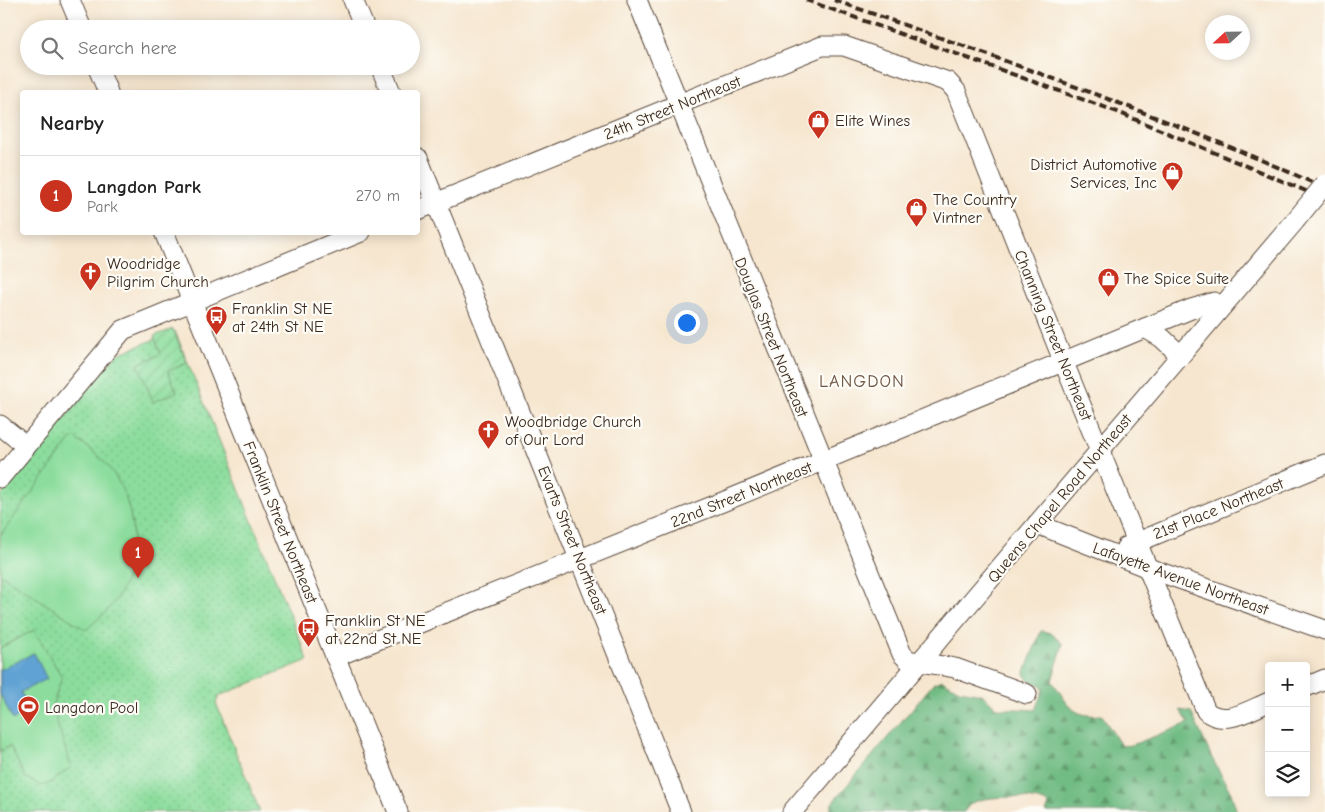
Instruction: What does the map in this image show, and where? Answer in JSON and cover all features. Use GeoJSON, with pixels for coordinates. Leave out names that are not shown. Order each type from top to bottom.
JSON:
{"type":"FeatureCollection","features":[{"type":"Feature","properties":{"kind":"street"},"geometry":{"type":"LineString","coordinates":[[70,0],[78,20]]}},
{"type":"Feature","properties":{"kind":"street"},"geometry":{"type":"LineString","coordinates":[[353,0],[361,20]]}},
{"type":"Feature","properties":{"kind":"street","name":"Douglas Street Northeast"},"geometry":{"type":"LineString","coordinates":[[637,0],[902,654],[908,660],[919,663]]}},
{"type":"Feature","properties":{"kind":"street","name":"24th Street Northeast"},"geometry":{"type":"LineString","coordinates":[[420,209],[678,104],[830,45],[844,46],[930,75]]}},
{"type":"Feature","properties":{"kind":"street"},"geometry":{"type":"LineString","coordinates":[[101,75],[107,90]]}},
{"type":"Feature","properties":{"kind":"street"},"geometry":{"type":"LineString","coordinates":[[384,75],[390,90]]}},
{"type":"Feature","properties":{"kind":"street","name":"Channing Street Northeast"},"geometry":{"type":"LineString","coordinates":[[930,75],[948,82],[956,91],[1064,363],[1206,711],[1214,717],[1226,719],[1265,704]]}},
{"type":"Feature","properties":{"kind":"street","name":"Evarts Street Northeast"},"geometry":{"type":"LineString","coordinates":[[420,163],[681,812]]}},
{"type":"Feature","properties":{"kind":"street","name":"Queens Chapel Road Northeast"},"geometry":{"type":"LineString","coordinates":[[792,812],[1325,184]]}},
{"type":"Feature","properties":{"kind":"street","name":"Franklin Street Northeast"},"geometry":{"type":"LineString","coordinates":[[165,235],[398,812]]}},
{"type":"Feature","properties":{"kind":"street"},"geometry":{"type":"LineString","coordinates":[[0,478],[123,330],[354,235]]}},
{"type":"Feature","properties":{"kind":"street","name":"22nd Street Northeast"},"geometry":{"type":"LineString","coordinates":[[335,657],[1064,363],[1190,309],[1214,302]]}},
{"type":"Feature","properties":{"kind":"street"},"geometry":{"type":"LineString","coordinates":[[1145,328],[1162,338],[1180,355]]}},
{"type":"Feature","properties":{"kind":"street"},"geometry":{"type":"LineString","coordinates":[[0,425],[26,446]]}},
{"type":"Feature","properties":{"kind":"street","name":"21st Place Northeast"},"geometry":{"type":"LineString","coordinates":[[1112,553],[1325,464]]}},
{"type":"Feature","properties":{"kind":"street","name":"Lafayette Avenue Northeast"},"geometry":{"type":"LineString","coordinates":[[1037,524],[1148,568],[1325,630]]}},
{"type":"Feature","properties":{"kind":"street"},"geometry":{"type":"LineString","coordinates":[[919,663],[955,668],[1027,694]]}},
{"type":"Feature","properties":{"kind":"street"},"geometry":{"type":"LineString","coordinates":[[1310,686],[1325,680]]}},
{"type":"Feature","properties":{"kind":"green space"},"geometry":{"type":"Polygon","coordinates":[[[173,329],[187,363],[168,371],[177,392],[153,402],[138,364],[161,354],[154,336],[173,329]]]}},
{"type":"Feature","properties":{"kind":"green space"},"geometry":{"type":"Polygon","coordinates":[[[175,331],[308,660],[219,696],[216,703],[260,812],[0,812],[0,497],[116,355],[175,331]]]}},
{"type":"Feature","properties":{"kind":"green space"},"geometry":{"type":"Polygon","coordinates":[[[73,437],[97,455],[113,472],[124,494],[132,527],[133,544],[127,577],[111,606],[86,630],[0,574],[0,536],[73,437]]]}},
{"type":"Feature","properties":{"kind":"green space","name":"Langdon Pool"},"geometry":{"type":"Polygon","coordinates":[[[34,630],[62,677],[52,707],[71,767],[50,783],[41,786],[25,777],[10,746],[0,751],[0,648],[34,630]]]}},
{"type":"Feature","properties":{"kind":"green space"},"geometry":{"type":"Polygon","coordinates":[[[1041,631],[1051,633],[1063,644],[1052,681],[1062,696],[1071,708],[1077,712],[1102,715],[1121,746],[1132,745],[1189,723],[1180,710],[1191,712],[1213,760],[1231,793],[1237,812],[1046,812],[1049,805],[1034,799],[999,797],[978,800],[971,804],[964,812],[830,812],[832,803],[934,683],[942,680],[959,690],[982,694],[997,708],[1035,710],[1043,690],[1042,686],[1028,680],[1024,674],[1041,631]]]}},
{"type":"Feature","properties":{"kind":"water"},"geometry":{"type":"Polygon","coordinates":[[[34,653],[47,679],[21,692],[30,711],[13,720],[0,694],[0,670],[34,653]]]}},
{"type":"Feature","properties":{"kind":"railway"},"geometry":{"type":"LineString","coordinates":[[806,0],[1115,111],[1325,199]]}},
{"type":"Feature","properties":{"kind":"railway"},"geometry":{"type":"LineString","coordinates":[[834,0],[1143,112],[1325,188]]}},
{"type":"Feature","properties":{"kind":"place","name":"Elite Wines"},"geometry":{"type":"Point","coordinates":[819,139]}},
{"type":"Feature","properties":{"kind":"place","name":"District Automotive Services, Inc"},"geometry":{"type":"Point","coordinates":[1173,192]}},
{"type":"Feature","properties":{"kind":"place","name":"The Country Vintner"},"geometry":{"type":"Point","coordinates":[917,227]}},
{"type":"Feature","properties":{"kind":"place","name":"Woodridge Pilgrim Church"},"geometry":{"type":"Point","coordinates":[91,291]}},
{"type":"Feature","properties":{"kind":"place","name":"The Spice Suite"},"geometry":{"type":"Point","coordinates":[1108,297]}},
{"type":"Feature","properties":{"kind":"place","name":"Franklin St NE at 24th St NE"},"geometry":{"type":"Point","coordinates":[216,336]}},
{"type":"Feature","properties":{"kind":"place","name":"Woodbridge Church of Our Lord"},"geometry":{"type":"Point","coordinates":[489,449]}},
{"type":"Feature","properties":{"kind":"place","name":"Langdon Park"},"geometry":{"type":"Point","coordinates":[138,578]}},
{"type":"Feature","properties":{"kind":"place","name":"Franklin St NE at 22nd St NE"},"geometry":{"type":"Point","coordinates":[309,648]}},
{"type":"Feature","properties":{"kind":"place","name":"Langdon Pool"},"geometry":{"type":"Point","coordinates":[29,726]}},
{"type":"Feature","properties":{"kind":"district","name":"LANGDON"},"geometry":{"type":"Point","coordinates":[862,381]}}]}
